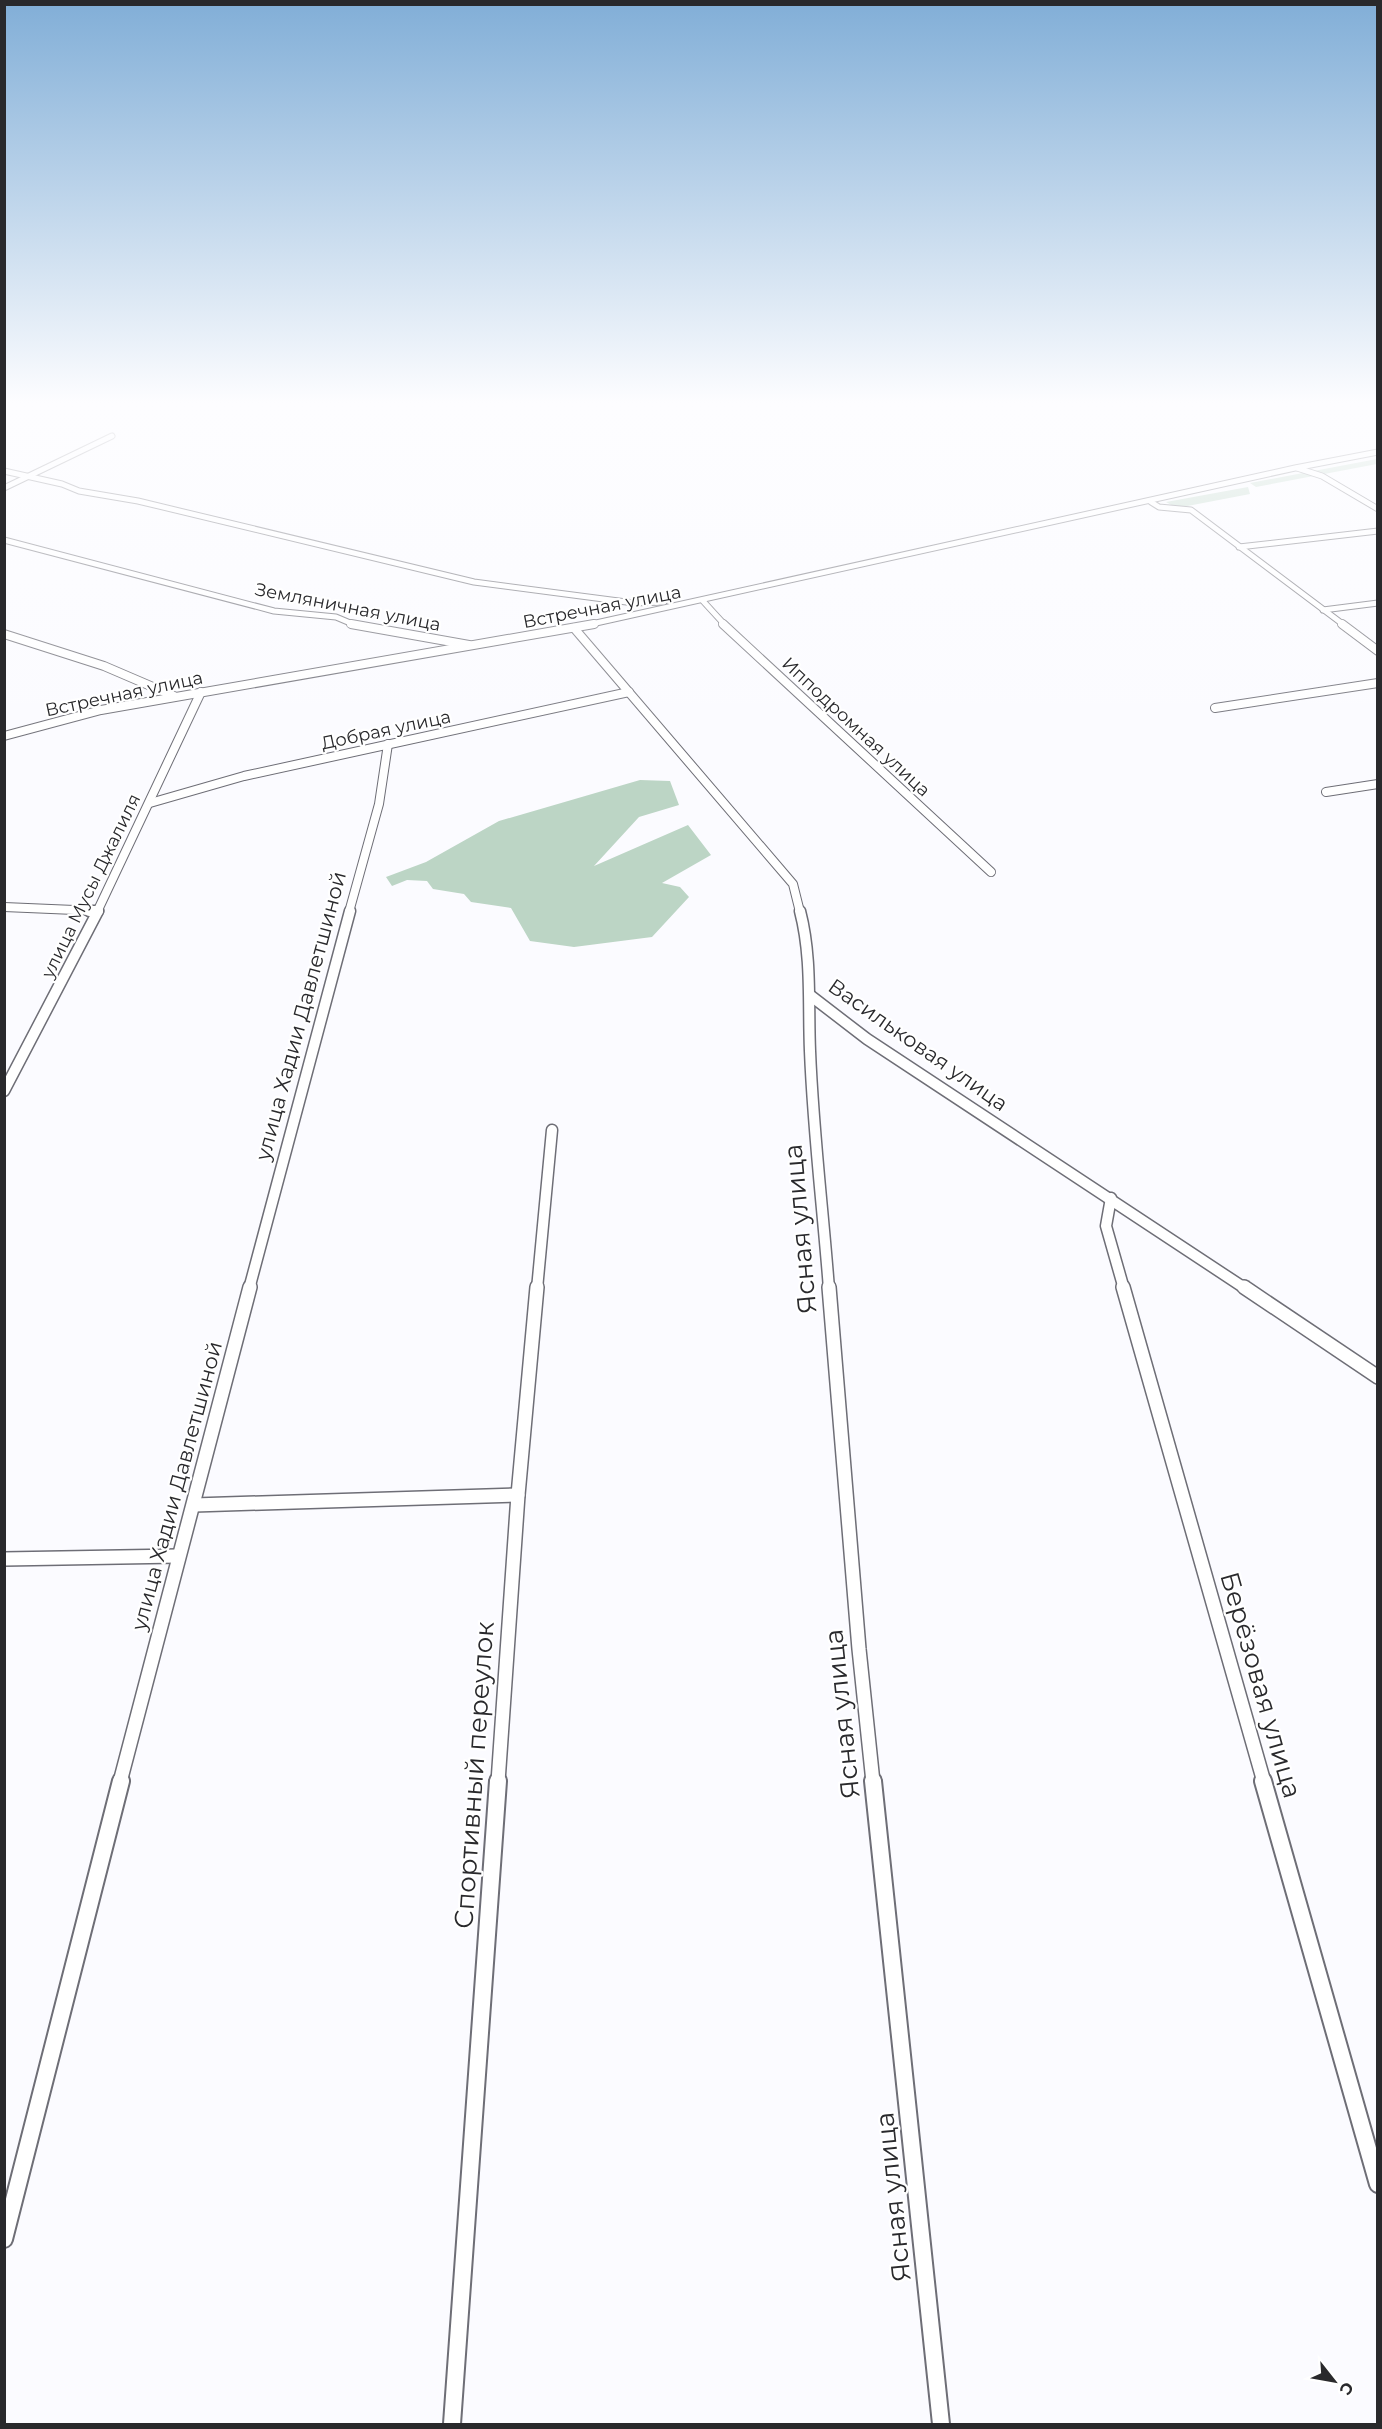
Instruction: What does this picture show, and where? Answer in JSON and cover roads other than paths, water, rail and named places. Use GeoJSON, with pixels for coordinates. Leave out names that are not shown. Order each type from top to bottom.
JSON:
{"type":"FeatureCollection","features":[{"type":"Feature","properties":{"kind":"street"},"geometry":{"type":"LineString","coordinates":[[214,519],[474,582],[634,603],[664,602]]}},
{"type":"Feature","properties":{"kind":"street","name":"Встречная улица"},"geometry":{"type":"LineString","coordinates":[[4,736],[101,710],[574,628],[1071,519]]}},
{"type":"Feature","properties":{"kind":"street"},"geometry":{"type":"LineString","coordinates":[[1203,519],[1377,651]]}},
{"type":"Feature","properties":{"kind":"street"},"geometry":{"type":"LineString","coordinates":[[1239,547],[1377,531]]}},
{"type":"Feature","properties":{"kind":"street","name":"Земляничная улица"},"geometry":{"type":"LineString","coordinates":[[4,540],[274,611],[336,617],[359,627],[478,646]]}},
{"type":"Feature","properties":{"kind":"street","name":"Ипподромная улица"},"geometry":{"type":"LineString","coordinates":[[702,601],[714,615],[991,872]]}},
{"type":"Feature","properties":{"kind":"street"},"geometry":{"type":"LineString","coordinates":[[1323,610],[1377,603]]}},
{"type":"Feature","properties":{"kind":"street","name":"Васильковая улица"},"geometry":{"type":"LineString","coordinates":[[574,628],[793,884],[806,934],[811,996],[867,1039],[1111,1198],[1377,1377]]}},
{"type":"Feature","properties":{"kind":"street"},"geometry":{"type":"LineString","coordinates":[[4,634],[104,666],[175,696]]}},
{"type":"Feature","properties":{"kind":"street"},"geometry":{"type":"LineString","coordinates":[[1215,708],[1377,683]]}},
{"type":"Feature","properties":{"kind":"street","name":"улица Мусы Джалиля"},"geometry":{"type":"LineString","coordinates":[[4,1091],[98,912],[201,692]]}},
{"type":"Feature","properties":{"kind":"street","name":"Добрая улица"},"geometry":{"type":"LineString","coordinates":[[150,804],[244,776],[629,692]]}},
{"type":"Feature","properties":{"kind":"street","name":"улица Хадии Давлетшиной"},"geometry":{"type":"LineString","coordinates":[[4,2239],[178,1556],[194,1505],[315,1035],[379,804],[388,744]]}},
{"type":"Feature","properties":{"kind":"street"},"geometry":{"type":"LineString","coordinates":[[1326,792],[1377,784]]}},
{"type":"Feature","properties":{"kind":"street"},"geometry":{"type":"LineString","coordinates":[[4,908],[98,912]]}},
{"type":"Feature","properties":{"kind":"street","name":"Ясная улица"},"geometry":{"type":"LineString","coordinates":[[811,996],[810,1051],[859,1649],[941,2424]]}},
{"type":"Feature","properties":{"kind":"street","name":"Спортивный переулок"},"geometry":{"type":"LineString","coordinates":[[452,2424],[518,1495],[552,1130]]}},
{"type":"Feature","properties":{"kind":"street","name":"Берёзовая улица"},"geometry":{"type":"LineString","coordinates":[[1111,1198],[1106,1226],[1377,2184]]}},
{"type":"Feature","properties":{"kind":"street"},"geometry":{"type":"LineString","coordinates":[[194,1505],[518,1495]]}},
{"type":"Feature","properties":{"kind":"street"},"geometry":{"type":"LineString","coordinates":[[4,1558],[178,1556]]}}]}
